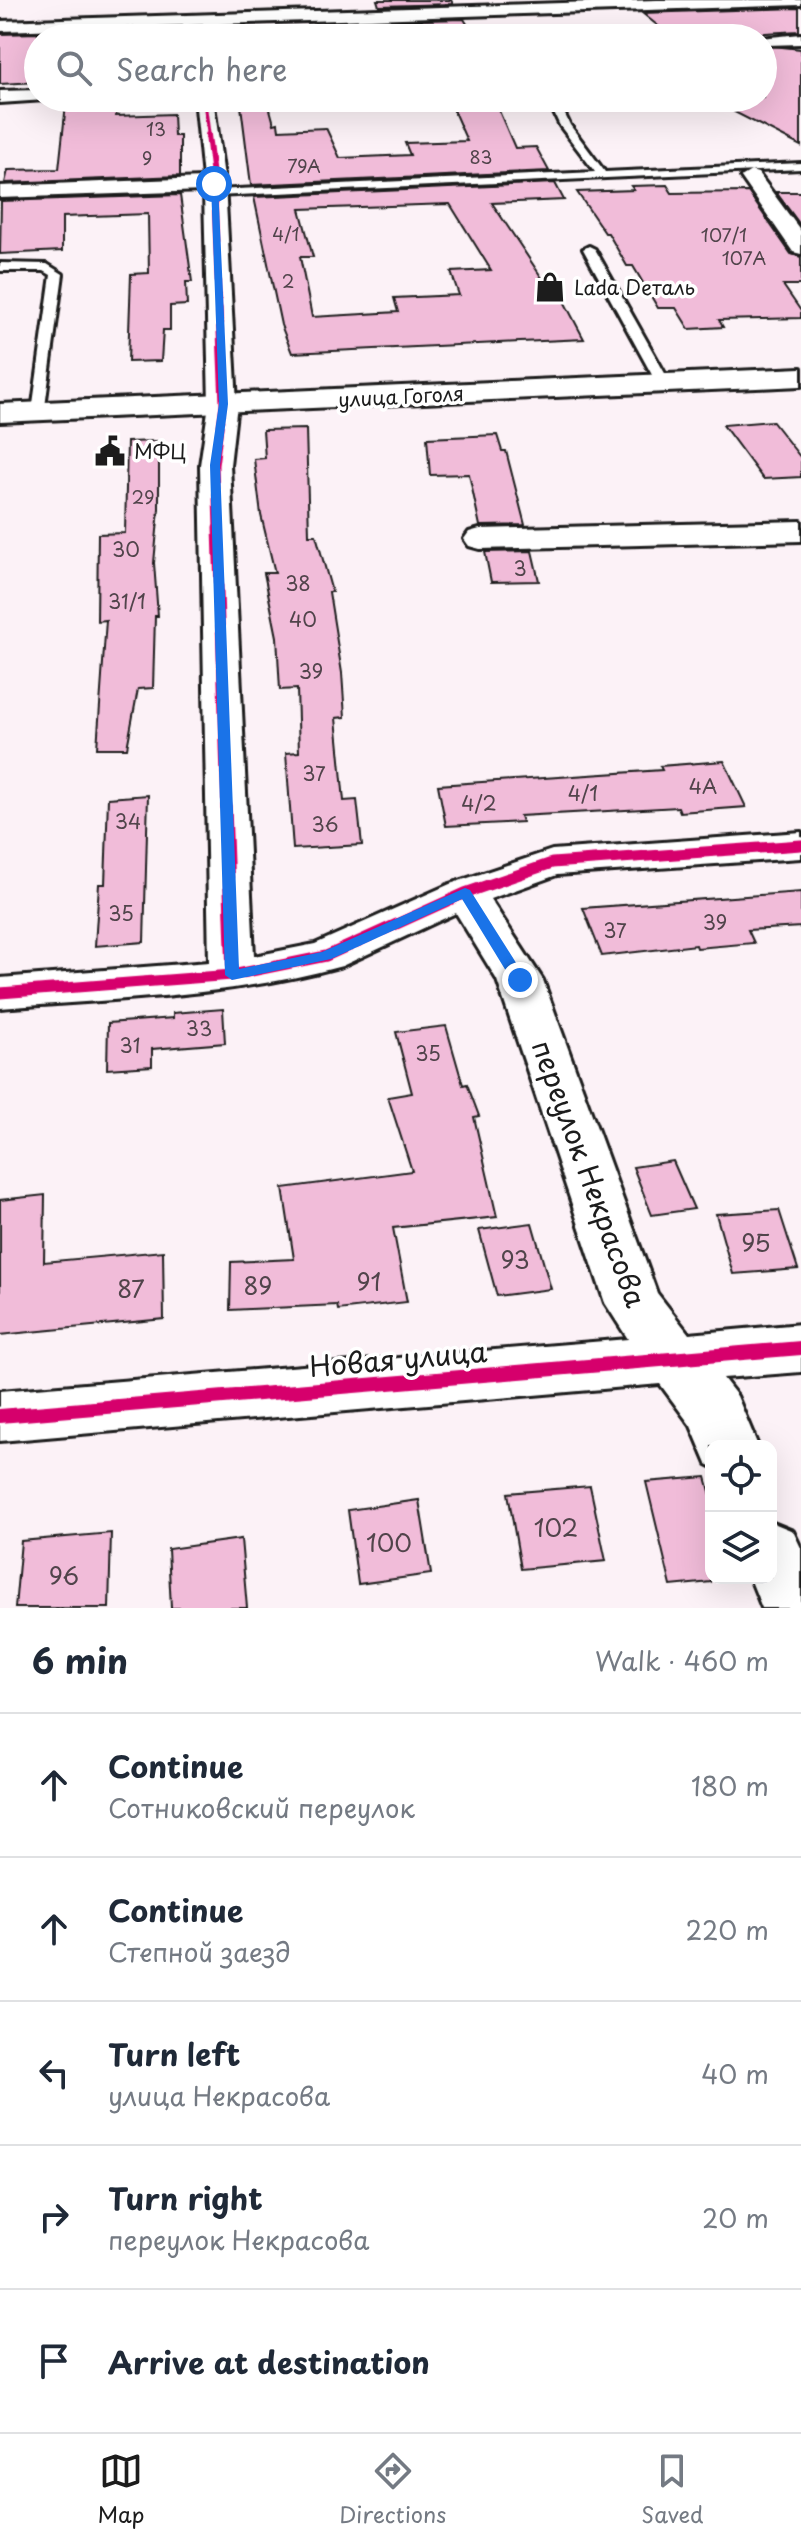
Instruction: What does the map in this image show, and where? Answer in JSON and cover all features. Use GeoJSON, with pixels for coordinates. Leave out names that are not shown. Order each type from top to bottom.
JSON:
{"type":"FeatureCollection","features":[{"type":"Feature","properties":{"kind":"main road","name":"улица Гоголя"},"geometry":{"type":"LineString","coordinates":[[0,413],[801,377]]}},
{"type":"Feature","properties":{"kind":"street"},"geometry":{"type":"LineString","coordinates":[[202,24],[209,0]]}},
{"type":"Feature","properties":{"kind":"street"},"geometry":{"type":"LineString","coordinates":[[247,24],[801,0]]}},
{"type":"Feature","properties":{"kind":"street"},"geometry":{"type":"LineString","coordinates":[[0,26],[24,26]]}},
{"type":"Feature","properties":{"kind":"street"},"geometry":{"type":"LineString","coordinates":[[777,40],[801,39]]}},
{"type":"Feature","properties":{"kind":"street"},"geometry":{"type":"LineString","coordinates":[[0,97],[24,96]]}},
{"type":"Feature","properties":{"kind":"street"},"geometry":{"type":"LineString","coordinates":[[206,112],[214,189],[223,404],[215,465],[232,975]]}},
{"type":"Feature","properties":{"kind":"street"},"geometry":{"type":"LineString","coordinates":[[751,177],[801,247]]}},
{"type":"Feature","properties":{"kind":"street"},"geometry":{"type":"LineString","coordinates":[[0,192],[214,189]]}},
{"type":"Feature","properties":{"kind":"street"},"geometry":{"type":"LineString","coordinates":[[480,539],[801,531]]}},
{"type":"Feature","properties":{"kind":"street"},"geometry":{"type":"LineString","coordinates":[[0,993],[232,975],[326,956],[465,893],[552,863],[801,845]]}},
{"type":"Feature","properties":{"kind":"street","name":"переулок Некрасова"},"geometry":{"type":"LineString","coordinates":[[465,893],[520,980],[633,1303],[716,1414],[726,1440]]}},
{"type":"Feature","properties":{"kind":"street","name":"Новая улица"},"geometry":{"type":"LineString","coordinates":[[0,1416],[801,1348]]}},
{"type":"Feature","properties":{"kind":"street"},"geometry":{"type":"LineString","coordinates":[[777,1566],[794,1608]]}},
{"type":"Feature","properties":{"kind":"lane"},"geometry":{"type":"LineString","coordinates":[[558,112],[565,126],[602,175]]}},
{"type":"Feature","properties":{"kind":"lane"},"geometry":{"type":"LineString","coordinates":[[214,189],[801,166]]}},
{"type":"Feature","properties":{"kind":"lane"},"geometry":{"type":"LineString","coordinates":[[589,249],[664,384]]}},
{"type":"Feature","properties":{"kind":"lane"},"geometry":{"type":"LineString","coordinates":[[0,267],[47,268],[57,274],[39,411]]}},
{"type":"Feature","properties":{"kind":"building"},"geometry":{"type":"Polygon","coordinates":[[[377,0],[451,0],[453,4],[379,6],[377,0]]]}},
{"type":"Feature","properties":{"kind":"building"},"geometry":{"type":"Polygon","coordinates":[[[799,8],[799,31],[777,32],[777,24],[656,24],[642,13],[799,8]]]}},
{"type":"Feature","properties":{"kind":"building"},"geometry":{"type":"Polygon","coordinates":[[[464,19],[467,24],[387,24],[386,21],[464,19]]]}},
{"type":"Feature","properties":{"kind":"building"},"geometry":{"type":"Polygon","coordinates":[[[24,33],[24,83],[0,84],[0,34],[24,33]]]}},
{"type":"Feature","properties":{"kind":"building"},"geometry":{"type":"Polygon","coordinates":[[[777,46],[801,49],[801,146],[734,112],[777,112],[777,46]]]}},
{"type":"Feature","properties":{"kind":"building"},"geometry":{"type":"Polygon","coordinates":[[[65,112],[117,112],[116,116],[173,114],[174,136],[180,136],[180,176],[5,183],[8,170],[59,169],[65,112]]]}},
{"type":"Feature","properties":{"kind":"building"},"geometry":{"type":"Polygon","coordinates":[[[242,112],[271,112],[279,130],[326,128],[340,158],[410,155],[405,143],[467,141],[454,112],[499,112],[515,148],[536,147],[549,171],[251,185],[242,112]]]}},
{"type":"Feature","properties":{"kind":"building"},"geometry":{"type":"Polygon","coordinates":[[[555,183],[564,200],[492,203],[546,284],[555,284],[584,339],[292,353],[281,325],[254,197],[555,183]],[[450,204],[300,209],[313,257],[300,257],[312,317],[398,312],[394,298],[459,295],[451,272],[491,270],[450,204]]]}},
{"type":"Feature","properties":{"kind":"building"},"geometry":{"type":"Polygon","coordinates":[[[667,185],[672,193],[748,192],[791,254],[801,257],[801,285],[783,285],[801,311],[801,318],[719,320],[723,327],[689,329],[676,308],[658,308],[633,266],[627,266],[608,233],[577,192],[634,190],[631,186],[667,185]]]}},
{"type":"Feature","properties":{"kind":"building"},"geometry":{"type":"Polygon","coordinates":[[[776,192],[801,192],[801,226],[776,192]]]}},
{"type":"Feature","properties":{"kind":"building"},"geometry":{"type":"Polygon","coordinates":[[[180,195],[192,282],[186,282],[187,305],[170,306],[170,330],[163,330],[161,361],[128,362],[131,274],[149,273],[148,214],[62,217],[62,251],[0,254],[1,201],[180,195]]]}},
{"type":"Feature","properties":{"kind":"building"},"geometry":{"type":"Polygon","coordinates":[[[772,421],[801,458],[801,477],[763,479],[723,425],[772,421]]]}},
{"type":"Feature","properties":{"kind":"building"},"geometry":{"type":"Polygon","coordinates":[[[306,429],[309,535],[316,535],[332,592],[329,592],[342,673],[345,717],[336,718],[344,801],[357,800],[362,845],[293,849],[286,753],[299,752],[297,689],[280,690],[277,637],[264,573],[275,573],[261,515],[254,459],[265,458],[263,430],[306,429]]]}},
{"type":"Feature","properties":{"kind":"building"},"geometry":{"type":"Polygon","coordinates":[[[497,435],[502,451],[506,451],[525,525],[480,526],[469,474],[430,475],[427,438],[497,435]]]}},
{"type":"Feature","properties":{"kind":"building"},"geometry":{"type":"Polygon","coordinates":[[[159,441],[159,509],[154,563],[158,616],[155,616],[153,688],[138,689],[127,748],[97,748],[106,620],[97,621],[98,534],[125,533],[127,442],[159,441]]]}},
{"type":"Feature","properties":{"kind":"building"},"geometry":{"type":"Polygon","coordinates":[[[532,551],[539,581],[491,582],[485,552],[532,551]]]}},
{"type":"Feature","properties":{"kind":"building"},"geometry":{"type":"Polygon","coordinates":[[[724,761],[746,807],[680,812],[678,807],[520,816],[522,822],[446,826],[438,785],[662,770],[660,766],[724,761]]]}},
{"type":"Feature","properties":{"kind":"building"},"geometry":{"type":"Polygon","coordinates":[[[148,795],[144,942],[95,946],[99,884],[105,884],[108,798],[148,795]]]}},
{"type":"Feature","properties":{"kind":"building"},"geometry":{"type":"Polygon","coordinates":[[[801,892],[801,927],[748,930],[754,943],[697,948],[696,945],[602,956],[583,908],[801,892]]]}},
{"type":"Feature","properties":{"kind":"building"},"geometry":{"type":"Polygon","coordinates":[[[223,1009],[225,1043],[152,1049],[152,1066],[107,1069],[108,1023],[173,1018],[173,1013],[223,1009]]]}},
{"type":"Feature","properties":{"kind":"building"},"geometry":{"type":"Polygon","coordinates":[[[446,1026],[463,1085],[467,1084],[479,1116],[474,1117],[497,1217],[393,1228],[407,1302],[338,1310],[337,1305],[230,1310],[231,1262],[294,1259],[283,1188],[412,1171],[388,1097],[412,1093],[396,1032],[446,1026]]]}},
{"type":"Feature","properties":{"kind":"building"},"geometry":{"type":"Polygon","coordinates":[[[673,1161],[694,1209],[652,1215],[633,1167],[673,1161]]]}},
{"type":"Feature","properties":{"kind":"building"},"geometry":{"type":"Polygon","coordinates":[[[45,1195],[44,1262],[163,1251],[164,1319],[0,1335],[0,1200],[45,1195]]]}},
{"type":"Feature","properties":{"kind":"building"},"geometry":{"type":"Polygon","coordinates":[[[779,1210],[798,1269],[733,1274],[716,1214],[779,1210]]]}},
{"type":"Feature","properties":{"kind":"building"},"geometry":{"type":"Polygon","coordinates":[[[532,1223],[551,1289],[497,1296],[479,1230],[532,1223]]]}},
{"type":"Feature","properties":{"kind":"building"},"geometry":{"type":"Polygon","coordinates":[[[705,1477],[705,1583],[671,1586],[646,1482],[705,1477]]]}},
{"type":"Feature","properties":{"kind":"building"},"geometry":{"type":"Polygon","coordinates":[[[590,1486],[606,1561],[521,1569],[508,1493],[590,1486]]]}},
{"type":"Feature","properties":{"kind":"building"},"geometry":{"type":"Polygon","coordinates":[[[419,1500],[431,1574],[358,1584],[348,1510],[419,1500]]]}},
{"type":"Feature","properties":{"kind":"building"},"geometry":{"type":"Polygon","coordinates":[[[111,1533],[109,1608],[15,1608],[21,1541],[111,1533]]]}},
{"type":"Feature","properties":{"kind":"building"},"geometry":{"type":"Polygon","coordinates":[[[241,1539],[247,1608],[171,1608],[168,1549],[241,1539]]]}},
{"type":"Feature","properties":{"kind":"cycle path"},"geometry":{"type":"LineString","coordinates":[[206,112],[214,184],[223,404],[215,465],[232,975]]}},
{"type":"Feature","properties":{"kind":"cycle path"},"geometry":{"type":"LineString","coordinates":[[0,993],[232,975],[326,956],[465,893],[552,863],[801,845]]}},
{"type":"Feature","properties":{"kind":"cycle path"},"geometry":{"type":"LineString","coordinates":[[0,1416],[801,1348]]}},
{"type":"Feature","properties":{"kind":"place","name":"Lada Dеталь"},"geometry":{"type":"Point","coordinates":[550,287]}},
{"type":"Feature","properties":{"kind":"place","name":"МФЦ"},"geometry":{"type":"Point","coordinates":[110,451]}},
{"type":"Feature","properties":{"kind":"route"},"geometry":{"type":"LineString","coordinates":[[214,184],[223,404],[215,465],[232,975],[326,956],[465,893],[520,980]]}}]}
